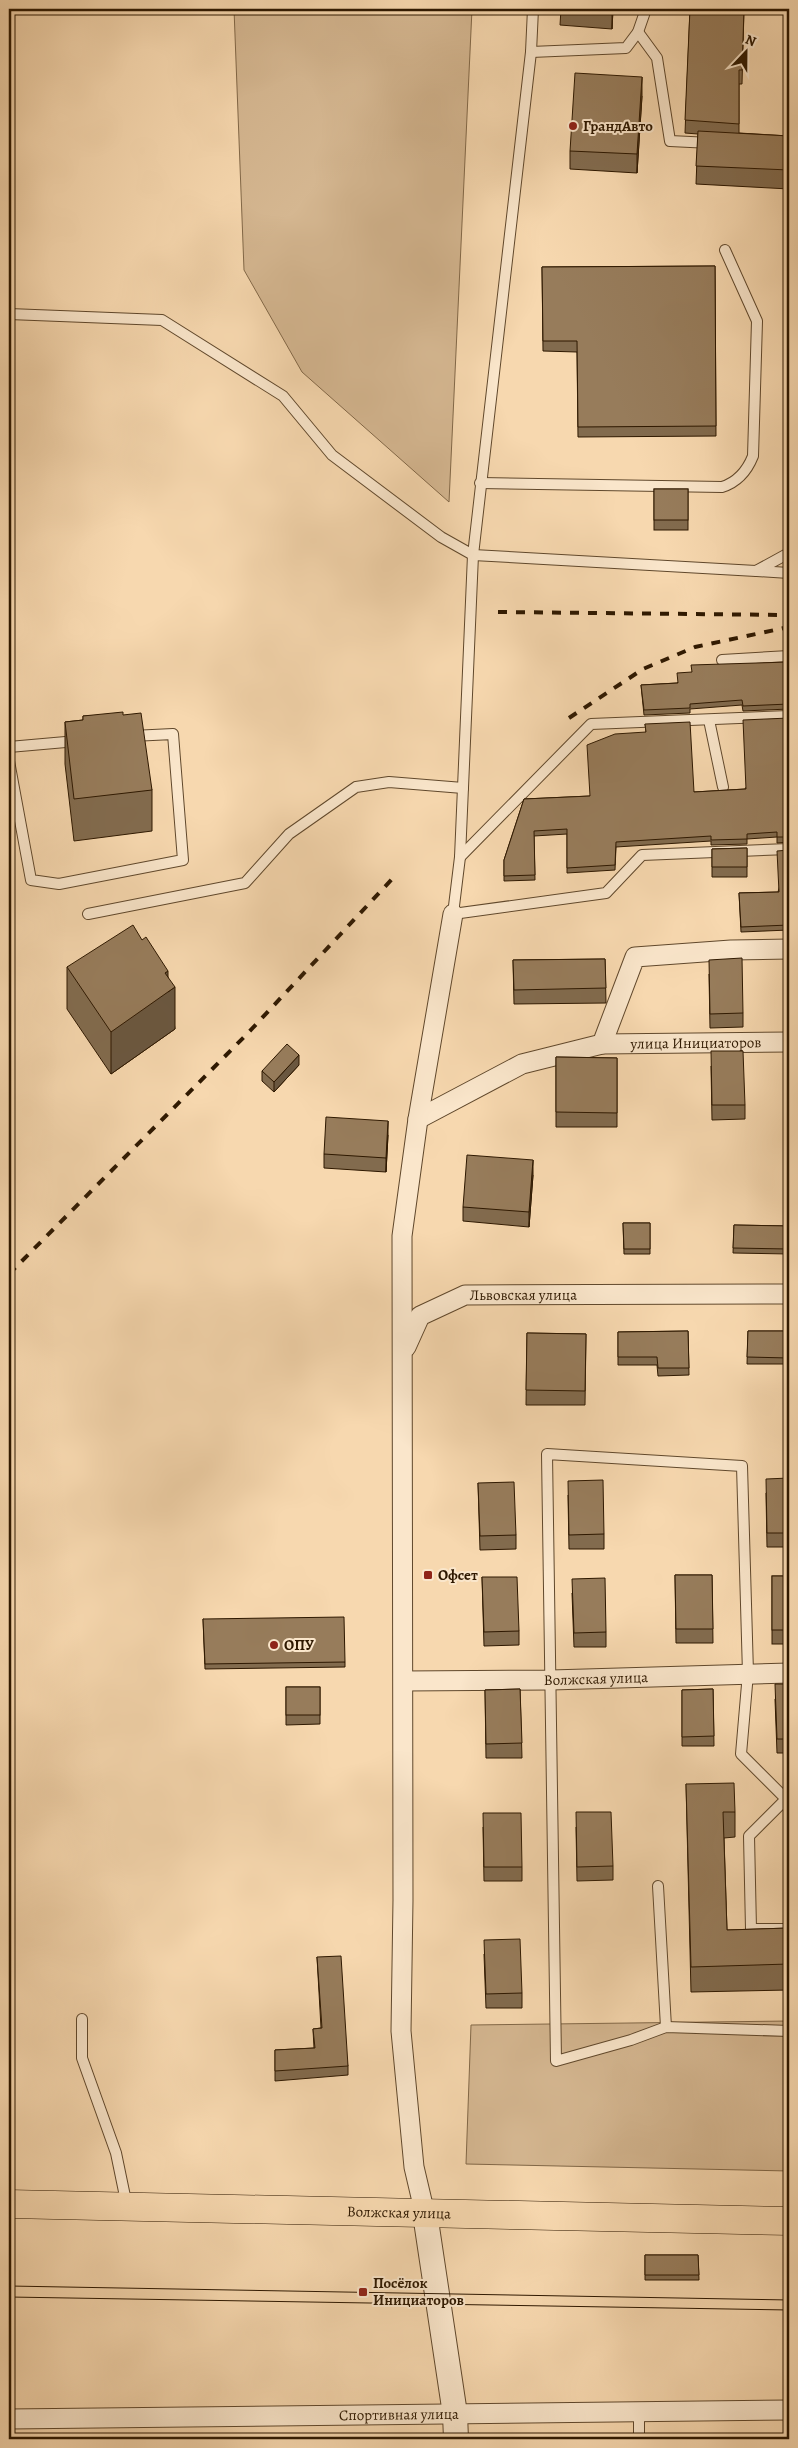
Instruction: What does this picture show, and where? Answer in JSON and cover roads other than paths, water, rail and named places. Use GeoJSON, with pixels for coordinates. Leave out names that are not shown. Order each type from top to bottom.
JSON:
{"type":"FeatureCollection","features":[{"type":"Feature","properties":{"kind":"main road","name":"Волжская улица"},"geometry":{"type":"LineString","coordinates":[[9,2204],[789,2221]]}},
{"type":"Feature","properties":{"kind":"street"},"geometry":{"type":"LineString","coordinates":[[403,1353],[402,1236],[418,1119],[453,914]]}},
{"type":"Feature","properties":{"kind":"street"},"geometry":{"type":"LineString","coordinates":[[602,1044],[636,957],[731,950],[789,949]]}},
{"type":"Feature","properties":{"kind":"street","name":"улица Инициаторов"},"geometry":{"type":"LineString","coordinates":[[418,1119],[522,1064],[602,1044],[789,1042]]}},
{"type":"Feature","properties":{"kind":"street","name":"Львовская улица"},"geometry":{"type":"LineString","coordinates":[[425,2214],[414,2167],[402,2031],[403,1353],[420,1316],[465,1295],[789,1294]]}},
{"type":"Feature","properties":{"kind":"street","name":"Волжская улица"},"geometry":{"type":"LineString","coordinates":[[404,1681],[551,1680],[789,1673]]}},
{"type":"Feature","properties":{"kind":"street"},"geometry":{"type":"LineString","coordinates":[[425,2214],[455,2414],[456,2439]]}},
{"type":"Feature","properties":{"kind":"street","name":"Спортивная улица"},"geometry":{"type":"LineString","coordinates":[[9,2419],[789,2410]]}},
{"type":"Feature","properties":{"kind":"lane"},"geometry":{"type":"LineString","coordinates":[[534,9],[531,52],[473,555],[460,858],[453,914],[606,893],[642,855],[789,849]]}},
{"type":"Feature","properties":{"kind":"lane"},"geometry":{"type":"LineString","coordinates":[[531,52],[626,48],[638,32],[646,9]]}},
{"type":"Feature","properties":{"kind":"lane"},"geometry":{"type":"LineString","coordinates":[[638,32],[657,58],[670,141],[720,143]]}},
{"type":"Feature","properties":{"kind":"lane"},"geometry":{"type":"LineString","coordinates":[[480,482],[722,487],[734,484],[748,468],[753,456],[757,321],[725,250]]}},
{"type":"Feature","properties":{"kind":"lane"},"geometry":{"type":"LineString","coordinates":[[9,314],[162,320],[284,396],[332,454],[441,537],[473,555],[789,573]]}},
{"type":"Feature","properties":{"kind":"lane"},"geometry":{"type":"LineString","coordinates":[[756,571],[789,553]]}},
{"type":"Feature","properties":{"kind":"lane"},"geometry":{"type":"LineString","coordinates":[[722,660],[789,656]]}},
{"type":"Feature","properties":{"kind":"lane"},"geometry":{"type":"LineString","coordinates":[[460,858],[590,724],[789,716]]}},
{"type":"Feature","properties":{"kind":"lane"},"geometry":{"type":"LineString","coordinates":[[709,720],[723,787]]}},
{"type":"Feature","properties":{"kind":"lane"},"geometry":{"type":"LineString","coordinates":[[9,761],[31,880],[59,884],[183,860],[173,734],[121,737]]}},
{"type":"Feature","properties":{"kind":"lane"},"geometry":{"type":"LineString","coordinates":[[9,747],[84,740]]}},
{"type":"Feature","properties":{"kind":"lane"},"geometry":{"type":"LineString","coordinates":[[88,914],[245,883],[289,834],[356,787],[389,782],[463,788]]}},
{"type":"Feature","properties":{"kind":"lane"},"geometry":{"type":"LineString","coordinates":[[789,1929],[752,1930],[750,1836],[788,1799],[741,1754],[748,1673],[742,1466],[547,1454],[556,2061],[632,2040],[666,2027],[789,2031]]}},
{"type":"Feature","properties":{"kind":"lane"},"geometry":{"type":"LineString","coordinates":[[658,1886],[666,2027]]}},
{"type":"Feature","properties":{"kind":"lane"},"geometry":{"type":"LineString","coordinates":[[82,2019],[82,2058],[116,2153],[127,2207]]}},
{"type":"Feature","properties":{"kind":"lane"},"geometry":{"type":"LineString","coordinates":[[639,2412],[639,2439]]}},
{"type":"Feature","properties":{"kind":"tram line"},"geometry":{"type":"LineString","coordinates":[[9,2286],[789,2300]]}},
{"type":"Feature","properties":{"kind":"tram line"},"geometry":{"type":"LineString","coordinates":[[9,2297],[789,2310]]}},
{"type":"Feature","properties":{"kind":"railway"},"geometry":{"type":"LineString","coordinates":[[498,612],[789,615]]}},
{"type":"Feature","properties":{"kind":"railway"},"geometry":{"type":"LineString","coordinates":[[569,718],[643,669],[695,647],[789,627]]}},
{"type":"Feature","properties":{"kind":"railway"},"geometry":{"type":"LineString","coordinates":[[9,1274],[247,1034],[394,877]]}},
{"type":"Feature","properties":{"kind":"place","name":"ГрандАвто"},"geometry":{"type":"Point","coordinates":[573,126]}},
{"type":"Feature","properties":{"kind":"place","name":"Офсет"},"geometry":{"type":"Point","coordinates":[428,1575]}},
{"type":"Feature","properties":{"kind":"place","name":"ОПУ"},"geometry":{"type":"Point","coordinates":[274,1645]}},
{"type":"Feature","properties":{"kind":"place","name":"Посёлок Инициаторов"},"geometry":{"type":"Point","coordinates":[363,2292]}}]}
